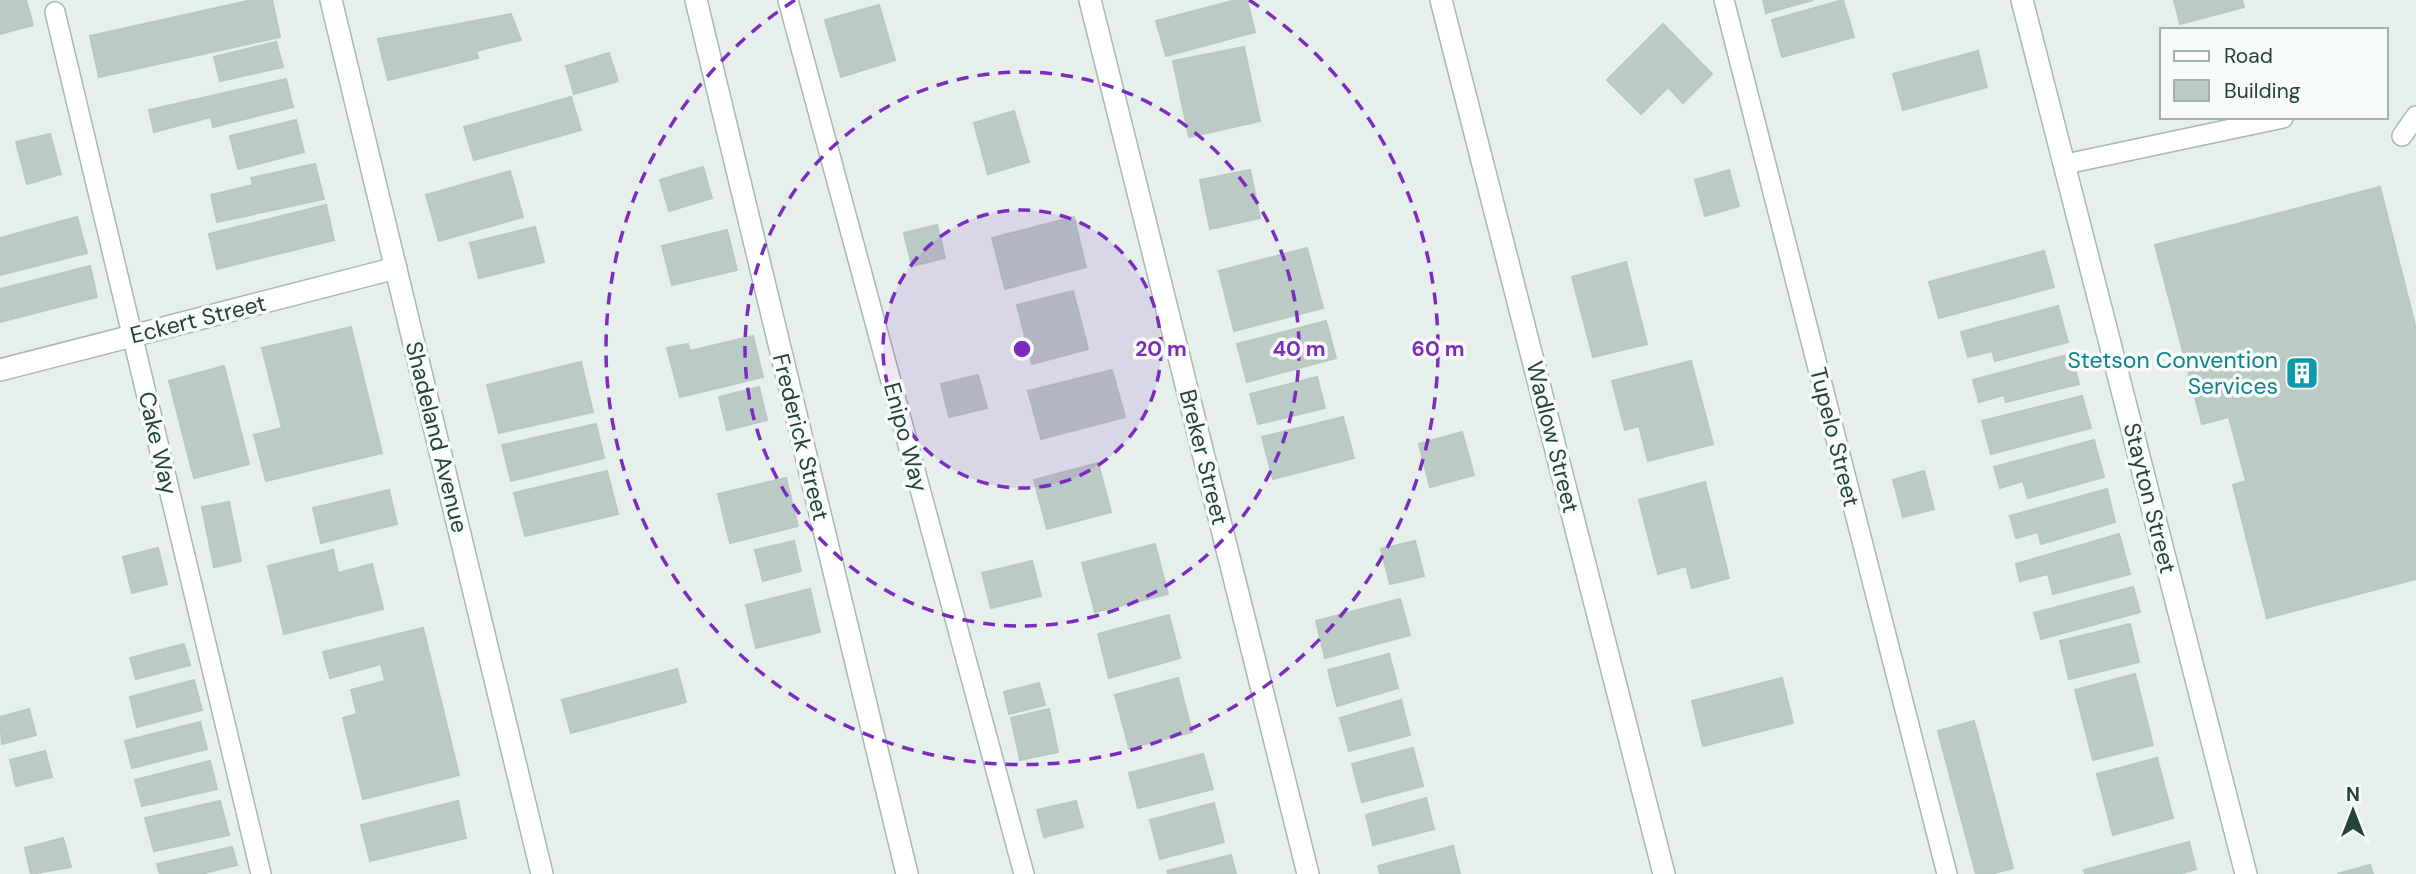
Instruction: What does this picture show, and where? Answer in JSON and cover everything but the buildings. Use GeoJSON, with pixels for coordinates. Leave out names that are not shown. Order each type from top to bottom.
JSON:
{"type":"FeatureCollection","features":[{"type":"Feature","properties":{"kind":"street","name":"Shadeland Avenue"},"geometry":{"type":"LineString","coordinates":[[331,0],[542,874]]}},
{"type":"Feature","properties":{"kind":"street","name":"Frederick Street"},"geometry":{"type":"LineString","coordinates":[[696,0],[907,874]]}},
{"type":"Feature","properties":{"kind":"street","name":"Breker Street"},"geometry":{"type":"LineString","coordinates":[[1090,0],[1308,874]]}},
{"type":"Feature","properties":{"kind":"street","name":"Wadlow Street"},"geometry":{"type":"LineString","coordinates":[[1441,0],[1664,874]]}},
{"type":"Feature","properties":{"kind":"street","name":"Stayton Street"},"geometry":{"type":"LineString","coordinates":[[2022,0],[2246,874]]}},
{"type":"Feature","properties":{"kind":"street","name":"Eckert Street"},"geometry":{"type":"LineString","coordinates":[[0,370],[396,268]]}},
{"type":"Feature","properties":{"kind":"lane","name":"Enipo Way"},"geometry":{"type":"LineString","coordinates":[[789,0],[1024,874]]}},
{"type":"Feature","properties":{"kind":"lane","name":"Tupelo Street"},"geometry":{"type":"LineString","coordinates":[[1724,0],[1947,874]]}},
{"type":"Feature","properties":{"kind":"lane","name":"Cake Way"},"geometry":{"type":"LineString","coordinates":[[55,12],[261,874]]}},
{"type":"Feature","properties":{"kind":"lane"},"geometry":{"type":"LineString","coordinates":[[2402,136],[2416,116]]}},
{"type":"Feature","properties":{"kind":"lane"},"geometry":{"type":"LineString","coordinates":[[2066,164],[2278,119]]}},
{"type":"Feature","properties":{"kind":"place","name":"Stetson Convention Services"},"geometry":{"type":"Point","coordinates":[2302,373]}}]}
